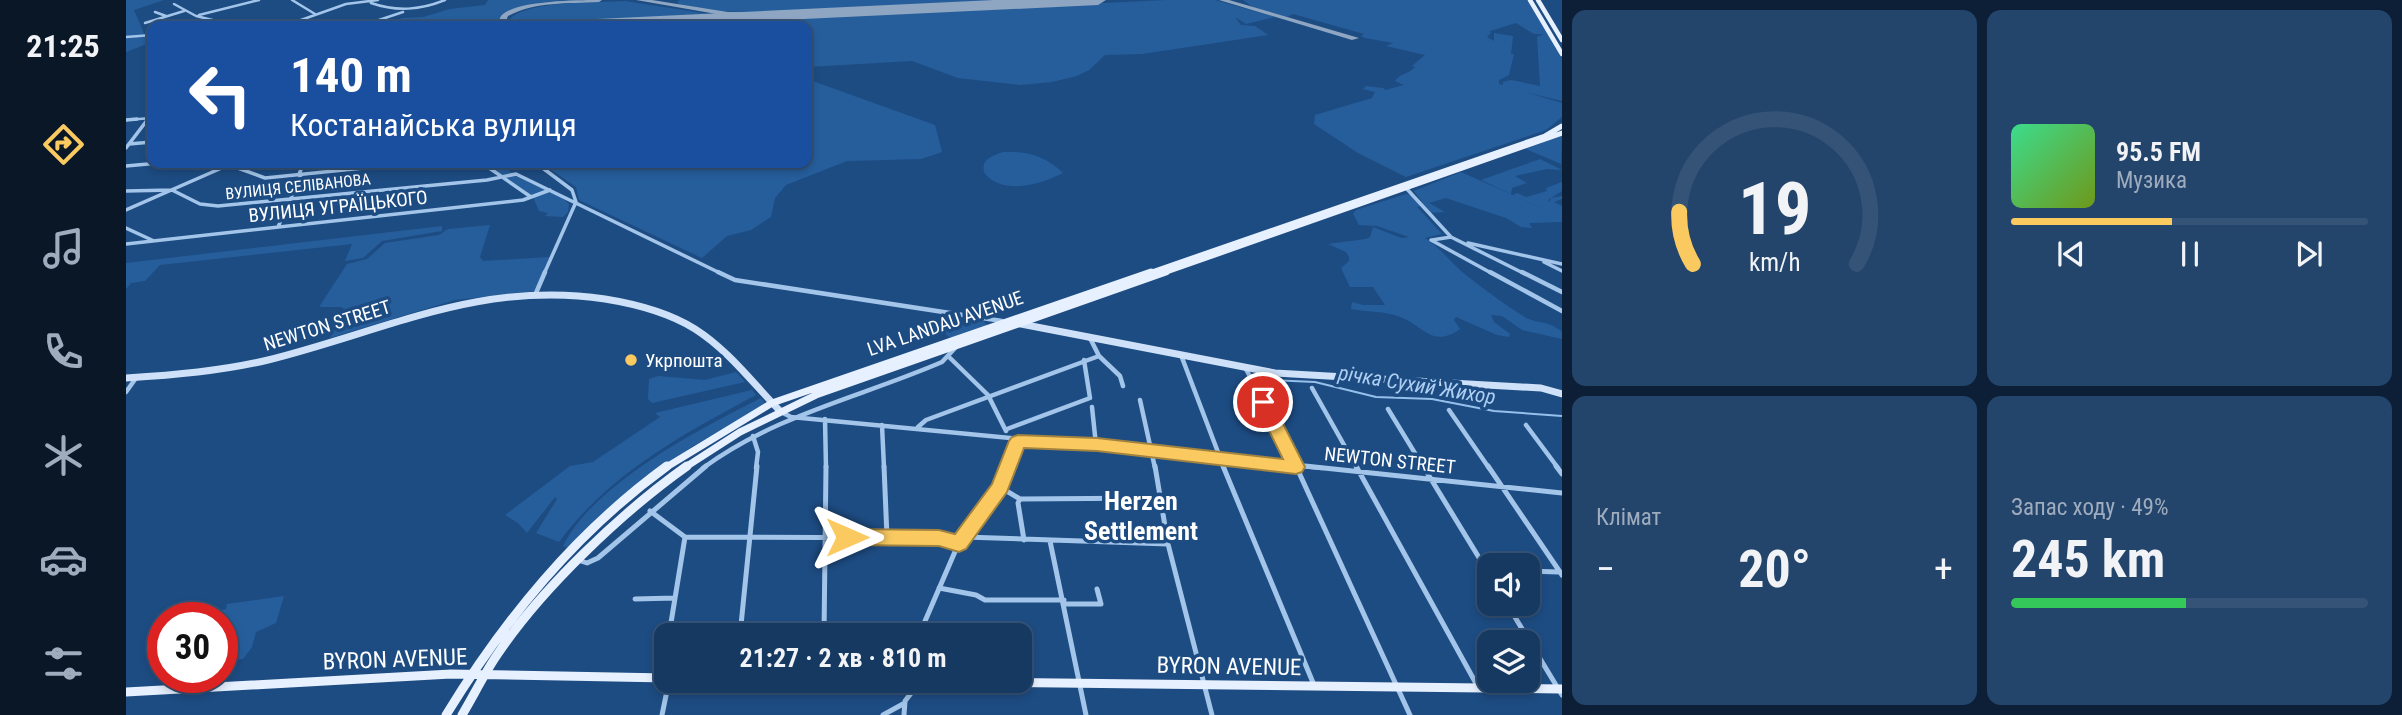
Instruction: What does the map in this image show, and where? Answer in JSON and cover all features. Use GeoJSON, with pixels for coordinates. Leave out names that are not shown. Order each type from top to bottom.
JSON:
{"type":"FeatureCollection","features":[{"type":"Feature","properties":{"kind":"main road"},"geometry":{"type":"LineString","coordinates":[[1530,0],[1562,54]]}},
{"type":"Feature","properties":{"kind":"main road"},"geometry":{"type":"LineString","coordinates":[[1538,0],[1562,40]]}},
{"type":"Feature","properties":{"kind":"main road"},"geometry":{"type":"LineString","coordinates":[[1544,25],[1552,26]]}},
{"type":"Feature","properties":{"kind":"main road","name":"LVA LANDAU AVENUE"},"geometry":{"type":"LineString","coordinates":[[462,715],[486,674],[526,618],[577,560],[663,481],[701,454],[779,410],[1545,136],[1562,126]]}},
{"type":"Feature","properties":{"kind":"main road","name":"LVA LANDAU AVENUE"},"geometry":{"type":"LineString","coordinates":[[446,715],[470,674],[513,614],[566,554],[655,475],[772,403],[1082,294],[1406,188],[1562,133]]}},
{"type":"Feature","properties":{"kind":"main road"},"geometry":{"type":"LineString","coordinates":[[1082,294],[1089,300]]}},
{"type":"Feature","properties":{"kind":"main road"},"geometry":{"type":"LineString","coordinates":[[984,318],[989,323],[988,327]]}},
{"type":"Feature","properties":{"kind":"main road"},"geometry":{"type":"LineString","coordinates":[[1003,321],[1021,324]]}},
{"type":"Feature","properties":{"kind":"main road"},"geometry":{"type":"LineString","coordinates":[[566,554],[577,560]]}},
{"type":"Feature","properties":{"kind":"main road","name":"BYRON AVENUE"},"geometry":{"type":"LineString","coordinates":[[126,692],[470,674],[654,679]]}},
{"type":"Feature","properties":{"kind":"main road","name":"BYRON AVENUE"},"geometry":{"type":"LineString","coordinates":[[1032,683],[1477,688]]}},
{"type":"Feature","properties":{"kind":"main road","name":"BYRON AVENUE"},"geometry":{"type":"LineString","coordinates":[[1540,690],[1561,691]]}},
{"type":"Feature","properties":{"kind":"street"},"geometry":{"type":"LineString","coordinates":[[197,16],[259,0]]}},
{"type":"Feature","properties":{"kind":"street"},"geometry":{"type":"LineString","coordinates":[[292,0],[316,15]]}},
{"type":"Feature","properties":{"kind":"street"},"geometry":{"type":"LineString","coordinates":[[357,2],[363,0]]}},
{"type":"Feature","properties":{"kind":"street"},"geometry":{"type":"LineString","coordinates":[[299,21],[349,1],[378,0]]}},
{"type":"Feature","properties":{"kind":"street"},"geometry":{"type":"LineString","coordinates":[[378,21],[445,0]]}},
{"type":"Feature","properties":{"kind":"street"},"geometry":{"type":"LineString","coordinates":[[370,2],[391,9],[414,10]]}},
{"type":"Feature","properties":{"kind":"street"},"geometry":{"type":"LineString","coordinates":[[174,4],[197,16],[217,21]]}},
{"type":"Feature","properties":{"kind":"street"},"geometry":{"type":"LineString","coordinates":[[152,21],[185,11]]}},
{"type":"Feature","properties":{"kind":"street"},"geometry":{"type":"LineString","coordinates":[[155,12],[167,17]]}},
{"type":"Feature","properties":{"kind":"street"},"geometry":{"type":"LineString","coordinates":[[126,37],[147,35]]}},
{"type":"Feature","properties":{"kind":"street"},"geometry":{"type":"LineString","coordinates":[[126,120],[147,118]]}},
{"type":"Feature","properties":{"kind":"street"},"geometry":{"type":"LineString","coordinates":[[127,146],[147,122]]}},
{"type":"Feature","properties":{"kind":"street"},"geometry":{"type":"LineString","coordinates":[[127,146],[147,143]]}},
{"type":"Feature","properties":{"kind":"street"},"geometry":{"type":"LineString","coordinates":[[126,166],[147,164]]}},
{"type":"Feature","properties":{"kind":"street"},"geometry":{"type":"LineString","coordinates":[[126,210],[218,168]]}},
{"type":"Feature","properties":{"kind":"street"},"geometry":{"type":"LineString","coordinates":[[237,168],[261,177],[366,168]]}},
{"type":"Feature","properties":{"kind":"street"},"geometry":{"type":"LineString","coordinates":[[278,227],[302,168]]}},
{"type":"Feature","properties":{"kind":"street"},"geometry":{"type":"LineString","coordinates":[[489,168],[531,197]]}},
{"type":"Feature","properties":{"kind":"street"},"geometry":{"type":"LineString","coordinates":[[536,293],[576,202],[572,190],[543,168]]}},
{"type":"Feature","properties":{"kind":"street","name":"ВУЛИЦЯ СЕЛІВАНОВА"},"geometry":{"type":"LineString","coordinates":[[126,191],[172,190],[209,206],[291,200],[516,174],[551,190]]}},
{"type":"Feature","properties":{"kind":"street"},"geometry":{"type":"LineString","coordinates":[[1406,188],[1451,237],[1562,292]]}},
{"type":"Feature","properties":{"kind":"street"},"geometry":{"type":"LineString","coordinates":[[551,190],[735,279],[1003,321]]}},
{"type":"Feature","properties":{"kind":"street","name":"ВУЛИЦЯ УГРАЇЦЬКОГО"},"geometry":{"type":"LineString","coordinates":[[126,244],[531,197],[551,190]]}},
{"type":"Feature","properties":{"kind":"street"},"geometry":{"type":"LineString","coordinates":[[126,228],[154,241]]}},
{"type":"Feature","properties":{"kind":"street"},"geometry":{"type":"LineString","coordinates":[[1451,237],[1431,240],[1562,311]]}},
{"type":"Feature","properties":{"kind":"street"},"geometry":{"type":"LineString","coordinates":[[1460,242],[1562,264]]}},
{"type":"Feature","properties":{"kind":"street"},"geometry":{"type":"LineString","coordinates":[[1536,258],[1562,271]]}},
{"type":"Feature","properties":{"kind":"street","name":"NEWTON STREET"},"geometry":{"type":"LineString","coordinates":[[126,378],[193,374],[270,359],[458,302],[536,293],[595,296],[678,320],[723,349],[772,403]]}},
{"type":"Feature","properties":{"kind":"street"},"geometry":{"type":"LineString","coordinates":[[1021,324],[1291,374],[1541,388],[1561,394]]}},
{"type":"Feature","properties":{"kind":"street"},"geometry":{"type":"LineString","coordinates":[[1090,337],[1099,356],[1120,376],[1123,386]]}},
{"type":"Feature","properties":{"kind":"street"},"geometry":{"type":"LineString","coordinates":[[577,560],[587,563],[598,558],[650,511],[753,436],[928,368],[948,356],[956,346]]}},
{"type":"Feature","properties":{"kind":"street"},"geometry":{"type":"LineString","coordinates":[[1181,354],[1220,459],[1314,686]]}},
{"type":"Feature","properties":{"kind":"street"},"geometry":{"type":"LineString","coordinates":[[948,356],[988,395],[1007,429],[1006,438]]}},
{"type":"Feature","properties":{"kind":"street"},"geometry":{"type":"LineString","coordinates":[[917,428],[926,420],[988,395],[1099,356]]}},
{"type":"Feature","properties":{"kind":"street"},"geometry":{"type":"LineString","coordinates":[[1007,429],[1090,398],[1084,360]]}},
{"type":"Feature","properties":{"kind":"street"},"geometry":{"type":"LineString","coordinates":[[1245,367],[1296,467],[1410,715]]}},
{"type":"Feature","properties":{"kind":"street"},"geometry":{"type":"LineString","coordinates":[[126,392],[137,378]]}},
{"type":"Feature","properties":{"kind":"street"},"geometry":{"type":"LineString","coordinates":[[1312,388],[1477,686]]}},
{"type":"Feature","properties":{"kind":"street"},"geometry":{"type":"LineString","coordinates":[[1139,400],[1152,452],[1168,544],[1212,715]]}},
{"type":"Feature","properties":{"kind":"street"},"geometry":{"type":"LineString","coordinates":[[772,403],[795,418]]}},
{"type":"Feature","properties":{"kind":"street"},"geometry":{"type":"LineString","coordinates":[[1092,407],[1097,445]]}},
{"type":"Feature","properties":{"kind":"street"},"geometry":{"type":"LineString","coordinates":[[1388,409],[1477,553]]}},
{"type":"Feature","properties":{"kind":"street"},"geometry":{"type":"LineString","coordinates":[[1449,410],[1561,573]]}},
{"type":"Feature","properties":{"kind":"street","name":"NEWTON STREET"},"geometry":{"type":"LineString","coordinates":[[795,418],[917,428],[1018,441],[1097,445],[1562,493]]}},
{"type":"Feature","properties":{"kind":"street"},"geometry":{"type":"LineString","coordinates":[[824,623],[827,537],[825,419]]}},
{"type":"Feature","properties":{"kind":"street"},"geometry":{"type":"LineString","coordinates":[[882,425],[887,537]]}},
{"type":"Feature","properties":{"kind":"street"},"geometry":{"type":"LineString","coordinates":[[1526,425],[1562,474]]}},
{"type":"Feature","properties":{"kind":"street"},"geometry":{"type":"LineString","coordinates":[[741,623],[758,452],[753,436]]}},
{"type":"Feature","properties":{"kind":"street"},"geometry":{"type":"LineString","coordinates":[[924,623],[959,544],[1000,487],[1018,441]]}},
{"type":"Feature","properties":{"kind":"street"},"geometry":{"type":"LineString","coordinates":[[1000,487],[1020,499],[1159,498]]}},
{"type":"Feature","properties":{"kind":"street"},"geometry":{"type":"LineString","coordinates":[[1020,499],[1018,503],[1024,540]]}},
{"type":"Feature","properties":{"kind":"street"},"geometry":{"type":"LineString","coordinates":[[650,511],[685,537],[939,538],[959,544]]}},
{"type":"Feature","properties":{"kind":"street"},"geometry":{"type":"LineString","coordinates":[[671,623],[685,537]]}},
{"type":"Feature","properties":{"kind":"street"},"geometry":{"type":"LineString","coordinates":[[964,537],[1168,544]]}},
{"type":"Feature","properties":{"kind":"street"},"geometry":{"type":"LineString","coordinates":[[1050,541],[1082,684],[1086,715]]}},
{"type":"Feature","properties":{"kind":"street"},"geometry":{"type":"LineString","coordinates":[[1540,572],[1561,573]]}},
{"type":"Feature","properties":{"kind":"street"},"geometry":{"type":"LineString","coordinates":[[939,588],[976,595],[985,600],[1101,604],[1097,589]]}},
{"type":"Feature","properties":{"kind":"street"},"geometry":{"type":"LineString","coordinates":[[635,599],[675,598]]}},
{"type":"Feature","properties":{"kind":"street"},"geometry":{"type":"LineString","coordinates":[[1514,616],[1561,691]]}},
{"type":"Feature","properties":{"kind":"street"},"geometry":{"type":"LineString","coordinates":[[662,715],[664,693]]}},
{"type":"Feature","properties":{"kind":"street"},"geometry":{"type":"LineString","coordinates":[[883,715],[904,704],[912,693]]}},
{"type":"Feature","properties":{"kind":"street"},"geometry":{"type":"LineString","coordinates":[[904,704],[904,715]]}},
{"type":"Feature","properties":{"kind":"shaded area"},"geometry":{"type":"Polygon","coordinates":[[[126,0],[164,0],[134,10],[147,44],[126,52],[126,0]]]}},
{"type":"Feature","properties":{"kind":"shaded area"},"geometry":{"type":"Polygon","coordinates":[[[488,0],[582,0],[533,4],[511,11],[498,21],[399,21],[401,18],[423,17],[450,9],[485,5],[488,0]]]}},
{"type":"Feature","properties":{"kind":"shaded area"},"geometry":{"type":"Polygon","coordinates":[[[1028,0],[766,13],[722,11],[681,5],[677,2],[1028,0]]]}},
{"type":"Feature","properties":{"kind":"shaded area"},"geometry":{"type":"Polygon","coordinates":[[[1167,0],[1215,0],[1275,17],[1246,24],[1235,17],[1241,25],[1255,26],[1268,35],[1142,54],[1105,55],[1089,70],[1077,76],[1020,85],[958,78],[912,61],[812,67],[812,21],[732,21],[1167,0]]]}},
{"type":"Feature","properties":{"kind":"shaded area"},"geometry":{"type":"Polygon","coordinates":[[[1243,0],[1529,0],[1562,59],[1562,101],[1525,92],[1562,103],[1562,117],[1546,130],[1406,177],[1358,153],[1314,124],[1315,115],[1372,98],[1375,92],[1363,89],[1366,86],[1385,90],[1404,85],[1395,81],[1413,69],[1415,67],[1412,66],[1425,55],[1386,46],[1393,43],[1365,38],[1361,36],[1364,34],[1293,14],[1287,17],[1254,8],[1243,0]],[[1516,23],[1490,31],[1487,37],[1494,41],[1494,33],[1513,36],[1511,54],[1514,54],[1509,75],[1499,80],[1499,84],[1503,85],[1503,82],[1511,80],[1540,86],[1537,37],[1544,34],[1534,34],[1516,23]]]}},
{"type":"Feature","properties":{"kind":"shaded area"},"geometry":{"type":"Polygon","coordinates":[[[625,1],[709,14],[578,21],[509,20],[530,9],[625,1]]]}},
{"type":"Feature","properties":{"kind":"shaded area"},"geometry":{"type":"Polygon","coordinates":[[[812,81],[935,125],[942,152],[921,159],[847,161],[786,185],[775,198],[771,217],[751,230],[727,236],[702,258],[579,200],[576,187],[548,168],[812,168],[812,81]]]}},
{"type":"Feature","properties":{"kind":"shaded area"},"geometry":{"type":"Polygon","coordinates":[[[1562,135],[1561,164],[1526,149],[1528,148],[1562,135]]]}},
{"type":"Feature","properties":{"kind":"shaded area"},"geometry":{"type":"Polygon","coordinates":[[[1003,152],[1036,156],[1050,162],[1063,173],[1022,186],[1002,184],[985,174],[984,165],[988,159],[1003,152]]]}},
{"type":"Feature","properties":{"kind":"shaded area"},"geometry":{"type":"Polygon","coordinates":[[[1540,159],[1562,170],[1547,169],[1515,176],[1527,183],[1512,188],[1511,194],[1481,180],[1540,159]]]}},
{"type":"Feature","properties":{"kind":"shaded area"},"geometry":{"type":"Polygon","coordinates":[[[491,168],[506,168],[516,176],[563,198],[569,204],[568,212],[563,217],[545,216],[548,213],[539,211],[533,197],[491,168]]]}},
{"type":"Feature","properties":{"kind":"shaded area"},"geometry":{"type":"Polygon","coordinates":[[[1461,172],[1555,214],[1513,195],[1517,193],[1526,197],[1547,191],[1546,188],[1562,182],[1562,191],[1551,198],[1562,196],[1562,199],[1554,202],[1562,206],[1562,222],[1529,223],[1532,228],[1521,227],[1506,218],[1446,198],[1429,203],[1445,212],[1430,213],[1414,191],[1461,172]]]}},
{"type":"Feature","properties":{"kind":"shaded area"},"geometry":{"type":"Polygon","coordinates":[[[1406,194],[1411,195],[1421,206],[1417,207],[1442,234],[1425,238],[1461,271],[1508,306],[1528,318],[1557,328],[1562,332],[1562,339],[1522,330],[1502,316],[1491,315],[1494,322],[1510,334],[1509,337],[1497,335],[1456,317],[1454,320],[1460,329],[1442,337],[1428,334],[1394,315],[1351,309],[1352,302],[1385,305],[1373,287],[1350,287],[1341,268],[1349,261],[1349,257],[1346,252],[1328,244],[1366,239],[1370,237],[1373,227],[1401,238],[1409,237],[1377,226],[1359,225],[1353,214],[1356,210],[1406,194]]]}},
{"type":"Feature","properties":{"kind":"shaded area"},"geometry":{"type":"Polygon","coordinates":[[[490,225],[480,257],[483,261],[550,257],[536,291],[455,300],[330,338],[344,309],[319,307],[347,264],[367,259],[385,243],[439,235],[448,229],[490,225]]]}},
{"type":"Feature","properties":{"kind":"shaded area"},"geometry":{"type":"Polygon","coordinates":[[[442,226],[442,231],[382,241],[363,258],[345,261],[352,244],[160,265],[145,281],[131,283],[126,289],[126,263],[442,226]]]}},
{"type":"Feature","properties":{"kind":"shaded area"},"geometry":{"type":"Polygon","coordinates":[[[983,321],[987,325],[951,338],[940,330],[944,324],[983,321]]]}},
{"type":"Feature","properties":{"kind":"shaded area"},"geometry":{"type":"Polygon","coordinates":[[[736,372],[745,382],[652,403],[648,399],[649,379],[658,376],[705,380],[736,372]]]}},
{"type":"Feature","properties":{"kind":"shaded area"},"geometry":{"type":"Polygon","coordinates":[[[752,390],[756,395],[701,425],[624,476],[579,518],[559,542],[536,533],[557,499],[555,497],[527,533],[505,515],[570,466],[593,462],[660,417],[655,413],[752,390]]]}},
{"type":"Feature","properties":{"kind":"shaded area"},"geometry":{"type":"Polygon","coordinates":[[[761,398],[766,404],[693,446],[646,480],[569,548],[563,546],[578,523],[598,501],[623,480],[680,442],[761,398]]]}},
{"type":"Feature","properties":{"kind":"shaded area"},"geometry":{"type":"Polygon","coordinates":[[[284,596],[276,623],[256,632],[252,647],[243,659],[238,659],[238,602],[284,596]]]}},
{"type":"Feature","properties":{"kind":"waterway","name":"річка Сухий Жихор"},"geometry":{"type":"LineString","coordinates":[[1268,380],[1315,382],[1376,397],[1432,399],[1494,411],[1562,416]]}},
{"type":"Feature","properties":{"kind":"taxiway"},"geometry":{"type":"LineString","coordinates":[[503,21],[505,15],[536,3],[599,0]]}},
{"type":"Feature","properties":{"kind":"taxiway"},"geometry":{"type":"LineString","coordinates":[[639,0],[728,14],[786,15]]}},
{"type":"Feature","properties":{"kind":"taxiway"},"geometry":{"type":"LineString","coordinates":[[1222,0],[1355,38]]}},
{"type":"Feature","properties":{"kind":"runway"},"geometry":{"type":"LineString","coordinates":[[659,21],[1098,0]]}},
{"type":"Feature","properties":{"kind":"place","name":"Укрпошта"},"geometry":{"type":"Point","coordinates":[631,360]}},
{"type":"Feature","properties":{"kind":"district","name":"Herzen Settlement"},"geometry":{"type":"Point","coordinates":[1141,516]}},
{"type":"Feature","properties":{"kind":"route"},"geometry":{"type":"LineString","coordinates":[[847,537],[939,538],[959,544],[1000,487],[1018,441],[1097,445],[1296,467],[1263,402]]}}]}
